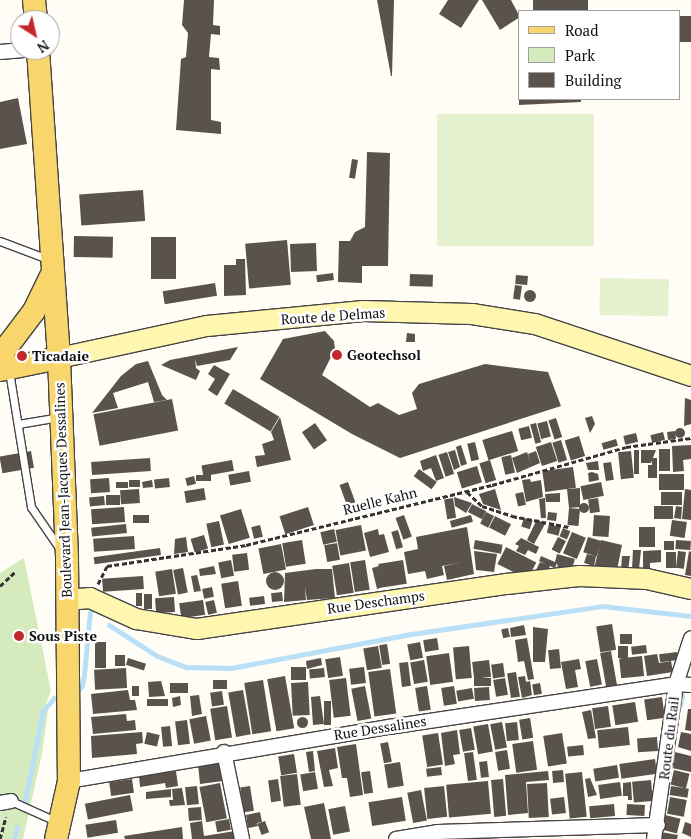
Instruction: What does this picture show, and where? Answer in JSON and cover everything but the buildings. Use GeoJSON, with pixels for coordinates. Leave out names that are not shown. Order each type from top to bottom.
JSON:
{"type":"FeatureCollection","features":[{"type":"Feature","properties":{"kind":"main road","name":"Boulevard Jean-Jacques Dessalines"},"geometry":{"type":"LineString","coordinates":[[39,60],[51,268],[59,358],[67,558],[69,781],[58,831]]}},
{"type":"Feature","properties":{"kind":"main road"},"geometry":{"type":"LineString","coordinates":[[3,365],[34,311],[51,268]]}},
{"type":"Feature","properties":{"kind":"main road","name":"Route de Delmas"},"geometry":{"type":"LineString","coordinates":[[3,365],[59,358],[207,326],[363,311],[472,314],[535,324],[691,376]]}},
{"type":"Feature","properties":{"kind":"main road","name":"Rue Deschamps"},"geometry":{"type":"LineString","coordinates":[[67,600],[90,598],[136,619],[197,629],[507,584],[580,576],[647,579],[691,588]]}},
{"type":"Feature","properties":{"kind":"street","name":"Route du Rail"},"geometry":{"type":"LineString","coordinates":[[654,839],[658,825],[676,684],[691,640]]}},
{"type":"Feature","properties":{"kind":"street","name":"Rue Dessalines"},"geometry":{"type":"LineString","coordinates":[[69,781],[224,752],[676,684],[691,685]]}},
{"type":"Feature","properties":{"kind":"street"},"geometry":{"type":"LineString","coordinates":[[224,752],[242,839]]}},
{"type":"Feature","properties":{"kind":"street"},"geometry":{"type":"LineString","coordinates":[[396,839],[438,832],[658,825]]}},
{"type":"Feature","properties":{"kind":"lane"},"geometry":{"type":"LineString","coordinates":[[0,241],[51,268]]}},
{"type":"Feature","properties":{"kind":"lane"},"geometry":{"type":"LineString","coordinates":[[3,365],[18,424],[30,508],[67,558]]}},
{"type":"Feature","properties":{"kind":"lane"},"geometry":{"type":"LineString","coordinates":[[18,424],[60,417]]}},
{"type":"Feature","properties":{"kind":"lane"},"geometry":{"type":"LineString","coordinates":[[5,802],[58,831]]}},
{"type":"Feature","properties":{"kind":"path","name":"Ruelle Kahn"},"geometry":{"type":"LineString","coordinates":[[90,598],[107,566],[246,546],[466,492],[626,447],[691,438]]}},
{"type":"Feature","properties":{"kind":"path"},"geometry":{"type":"LineString","coordinates":[[466,492],[482,506],[504,513],[569,527]]}},
{"type":"Feature","properties":{"kind":"path"},"geometry":{"type":"LineString","coordinates":[[0,586],[15,572]]}},
{"type":"Feature","properties":{"kind":"path"},"geometry":{"type":"LineString","coordinates":[[0,839],[5,802]]}},
{"type":"Feature","properties":{"kind":"green space"},"geometry":{"type":"Polygon","coordinates":[[[437,114],[594,114],[594,246],[437,246],[437,114]]]}},
{"type":"Feature","properties":{"kind":"green space"},"geometry":{"type":"Polygon","coordinates":[[[600,278],[669,279],[668,316],[599,315],[600,278]]]}},
{"type":"Feature","properties":{"kind":"green space","name":"Sous Piste"},"geometry":{"type":"Polygon","coordinates":[[[24,558],[51,691],[43,711],[48,711],[42,754],[23,839],[0,839],[0,573],[24,558]]]}},
{"type":"Feature","properties":{"kind":"waterway"},"geometry":{"type":"LineString","coordinates":[[109,625],[157,656],[186,667],[231,668],[411,634],[602,606],[691,616]]}},
{"type":"Feature","properties":{"kind":"waterway"},"geometry":{"type":"LineString","coordinates":[[76,692],[82,686],[84,675],[90,612]]}},
{"type":"Feature","properties":{"kind":"waterway"},"geometry":{"type":"LineString","coordinates":[[680,706],[682,695]]}},
{"type":"Feature","properties":{"kind":"waterway"},"geometry":{"type":"LineString","coordinates":[[25,801],[43,711],[54,698]]}},
{"type":"Feature","properties":{"kind":"waterway"},"geometry":{"type":"LineString","coordinates":[[14,839],[17,827]]}},
{"type":"Feature","properties":{"kind":"place","name":"Geotechsol"},"geometry":{"type":"Point","coordinates":[337,355]}},
{"type":"Feature","properties":{"kind":"place","name":"Ticadaie"},"geometry":{"type":"Point","coordinates":[22,356]}},
{"type":"Feature","properties":{"kind":"place","name":"Sous Piste"},"geometry":{"type":"Point","coordinates":[19,636]}}]}
